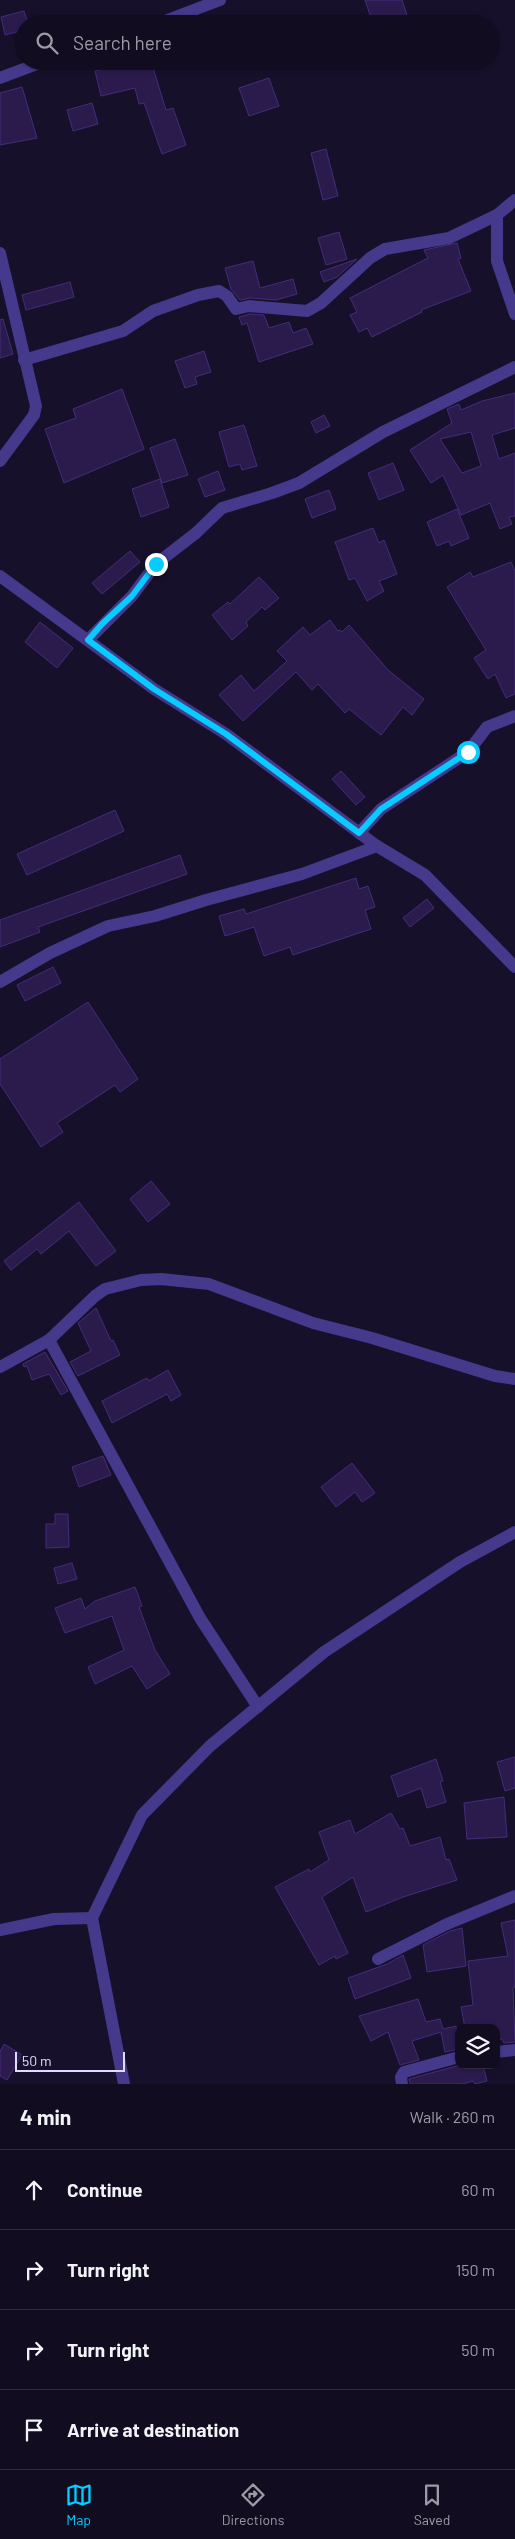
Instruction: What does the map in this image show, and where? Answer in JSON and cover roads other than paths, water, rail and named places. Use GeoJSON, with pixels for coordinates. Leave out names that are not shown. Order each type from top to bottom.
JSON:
{"type":"FeatureCollection","features":[{"type":"Feature","properties":{"kind":"street"},"geometry":{"type":"LineString","coordinates":[[181,15],[220,0]]}},
{"type":"Feature","properties":{"kind":"street"},"geometry":{"type":"LineString","coordinates":[[0,78],[21,70]]}},
{"type":"Feature","properties":{"kind":"street"},"geometry":{"type":"LineString","coordinates":[[24,360],[122,331],[153,311],[198,295],[219,291],[227,296],[236,309],[249,306],[307,311],[321,303],[370,258],[385,249],[449,238],[497,215],[515,200]]}},
{"type":"Feature","properties":{"kind":"street"},"geometry":{"type":"LineString","coordinates":[[497,215],[497,261],[515,314]]}},
{"type":"Feature","properties":{"kind":"street"},"geometry":{"type":"LineString","coordinates":[[0,253],[36,411],[0,461]]}},
{"type":"Feature","properties":{"kind":"street"},"geometry":{"type":"LineString","coordinates":[[88,640],[132,596],[156,564],[196,533],[222,508],[299,483],[383,432],[515,367]]}},
{"type":"Feature","properties":{"kind":"street"},"geometry":{"type":"LineString","coordinates":[[0,576],[154,689],[226,734],[377,846],[425,875],[515,968]]}},
{"type":"Feature","properties":{"kind":"street"},"geometry":{"type":"LineString","coordinates":[[359,833],[381,809],[468,752],[487,727],[515,716]]}},
{"type":"Feature","properties":{"kind":"street"},"geometry":{"type":"LineString","coordinates":[[0,982],[50,953],[102,928],[155,916],[302,874],[377,846]]}},
{"type":"Feature","properties":{"kind":"street"},"geometry":{"type":"LineString","coordinates":[[0,1367],[49,1340],[95,1296],[105,1289],[141,1280],[186,1280],[209,1284],[313,1323],[372,1338],[495,1376],[515,1379]]}},
{"type":"Feature","properties":{"kind":"street"},"geometry":{"type":"LineString","coordinates":[[49,1340],[200,1618],[258,1707]]}},
{"type":"Feature","properties":{"kind":"street"},"geometry":{"type":"LineString","coordinates":[[124,2084],[92,1918],[142,1815],[210,1746],[324,1652],[460,1562],[515,1532]]}},
{"type":"Feature","properties":{"kind":"street"},"geometry":{"type":"LineString","coordinates":[[378,1959],[447,1924],[515,1896]]}},
{"type":"Feature","properties":{"kind":"street"},"geometry":{"type":"LineString","coordinates":[[0,1930],[54,1919],[92,1918]]}},
{"type":"Feature","properties":{"kind":"street"},"geometry":{"type":"LineString","coordinates":[[500,2052],[515,2050]]}},
{"type":"Feature","properties":{"kind":"street"},"geometry":{"type":"LineString","coordinates":[[402,2084],[401,2077],[404,2072],[455,2058]]}}]}
